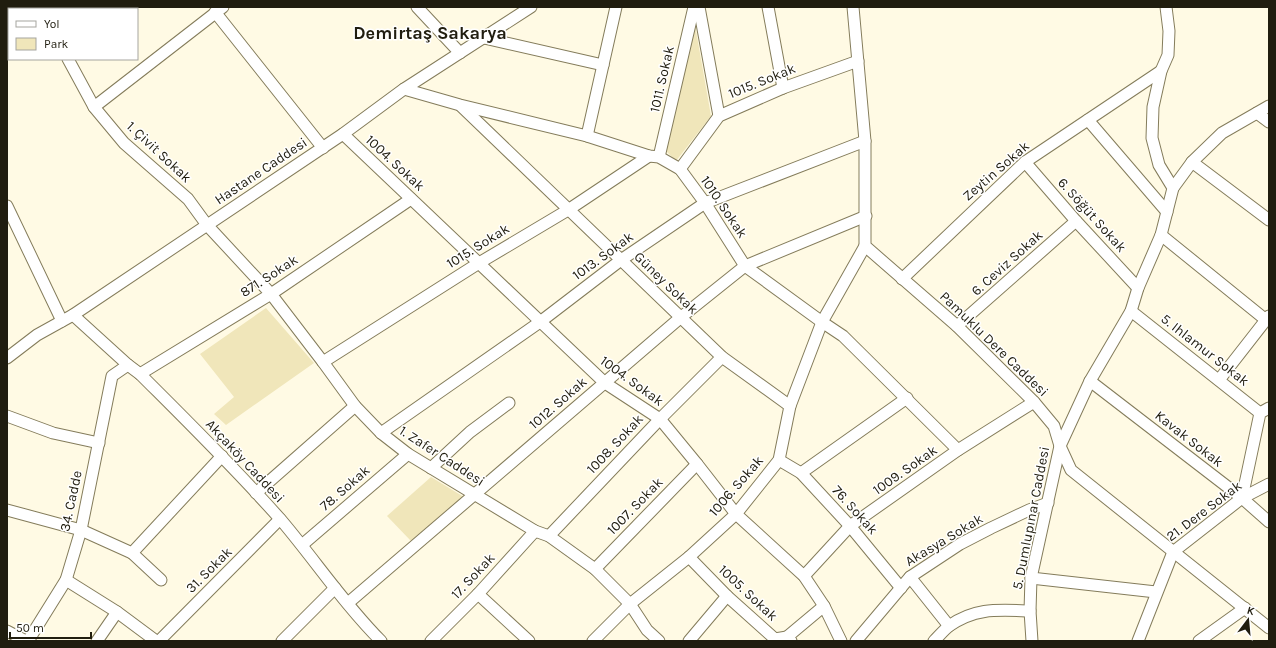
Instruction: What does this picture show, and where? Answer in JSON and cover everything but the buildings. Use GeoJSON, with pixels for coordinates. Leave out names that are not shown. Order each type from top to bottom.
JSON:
{"type":"FeatureCollection","features":[{"type":"Feature","properties":{"kind":"street"},"geometry":{"type":"LineString","coordinates":[[417,7],[460,53]]}},
{"type":"Feature","properties":{"kind":"street","name":"Hastane Caddesi"},"geometry":{"type":"LineString","coordinates":[[7,358],[37,335],[74,315],[323,148],[404,89],[531,7]]}},
{"type":"Feature","properties":{"kind":"street"},"geometry":{"type":"LineString","coordinates":[[587,136],[616,7]]}},
{"type":"Feature","properties":{"kind":"street","name":"1011. Sokak"},"geometry":{"type":"LineString","coordinates":[[654,157],[694,7]]}},
{"type":"Feature","properties":{"kind":"street"},"geometry":{"type":"LineString","coordinates":[[699,7],[720,116]]}},
{"type":"Feature","properties":{"kind":"street"},"geometry":{"type":"LineString","coordinates":[[768,7],[783,88]]}},
{"type":"Feature","properties":{"kind":"street"},"geometry":{"type":"LineString","coordinates":[[854,7],[864,141],[866,246]]}},
{"type":"Feature","properties":{"kind":"street"},"geometry":{"type":"LineString","coordinates":[[1166,7],[1169,31],[1168,55],[1160,71],[1153,107],[1152,138],[1159,165],[1173,188],[1192,162],[1222,133],[1269,106]]}},
{"type":"Feature","properties":{"kind":"street"},"geometry":{"type":"LineString","coordinates":[[94,106],[219,10],[323,148]]}},
{"type":"Feature","properties":{"kind":"street"},"geometry":{"type":"LineString","coordinates":[[484,38],[603,65]]}},
{"type":"Feature","properties":{"kind":"street","name":"1. Çivit Sokak"},"geometry":{"type":"LineString","coordinates":[[69,60],[94,106],[124,144],[188,199],[207,226]]}},
{"type":"Feature","properties":{"kind":"street","name":"1015. Sokak"},"geometry":{"type":"LineString","coordinates":[[680,169],[720,116],[783,88],[858,61]]}},
{"type":"Feature","properties":{"kind":"street","name":"Zeytin Sokak"},"geometry":{"type":"LineString","coordinates":[[902,279],[1025,162],[1160,71]]}},
{"type":"Feature","properties":{"kind":"street","name":"1010. Sokak"},"geometry":{"type":"LineString","coordinates":[[404,89],[460,105],[587,136],[654,157],[680,169],[705,203],[745,266],[843,336],[958,450]]}},
{"type":"Feature","properties":{"kind":"street","name":"Güney Sokak"},"geometry":{"type":"LineString","coordinates":[[460,105],[722,357],[790,406]]}},
{"type":"Feature","properties":{"kind":"street"},"geometry":{"type":"LineString","coordinates":[[1257,113],[1269,122]]}},
{"type":"Feature","properties":{"kind":"street"},"geometry":{"type":"LineString","coordinates":[[1088,120],[1167,212]]}},
{"type":"Feature","properties":{"kind":"street","name":"1004. Sokak"},"geometry":{"type":"LineString","coordinates":[[343,134],[605,383],[660,419],[736,514],[804,576],[824,606],[841,641]]}},
{"type":"Feature","properties":{"kind":"street","name":"1013. Sokak"},"geometry":{"type":"LineString","coordinates":[[381,433],[540,322],[621,260],[705,203],[864,141]]}},
{"type":"Feature","properties":{"kind":"street","name":"1015. Sokak"},"geometry":{"type":"LineString","coordinates":[[323,362],[479,263],[654,157]]}},
{"type":"Feature","properties":{"kind":"street","name":"6. Söğüt Sokak"},"geometry":{"type":"LineString","coordinates":[[1025,162],[1076,221],[1138,288]]}},
{"type":"Feature","properties":{"kind":"street"},"geometry":{"type":"LineString","coordinates":[[1192,162],[1269,220]]}},
{"type":"Feature","properties":{"kind":"street","name":"5. Dumlupınar Caddesi"},"geometry":{"type":"LineString","coordinates":[[1032,641],[1030,611],[1032,578],[1060,446],[1090,381],[1131,311],[1138,288],[1161,235],[1173,188]]}},
{"type":"Feature","properties":{"kind":"street","name":"871. Sokak"},"geometry":{"type":"LineString","coordinates":[[140,374],[270,294],[411,199]]}},
{"type":"Feature","properties":{"kind":"street"},"geometry":{"type":"LineString","coordinates":[[7,206],[62,321]]}},
{"type":"Feature","properties":{"kind":"street","name":"1012. Sokak"},"geometry":{"type":"LineString","coordinates":[[348,603],[680,318],[745,266],[866,216]]}},
{"type":"Feature","properties":{"kind":"street","name":"6. Ceviz Sokak"},"geometry":{"type":"LineString","coordinates":[[957,326],[1076,221]]}},
{"type":"Feature","properties":{"kind":"street","name":"1. Zafer Caddesi"},"geometry":{"type":"LineString","coordinates":[[207,226],[270,294],[355,406],[381,433],[408,454],[534,531],[549,536],[595,568],[630,604],[647,630],[659,641]]}},
{"type":"Feature","properties":{"kind":"street"},"geometry":{"type":"LineString","coordinates":[[1161,235],[1267,318],[1220,380]]}},
{"type":"Feature","properties":{"kind":"street","name":"Pamuklu Dere Caddesi"},"geometry":{"type":"LineString","coordinates":[[866,246],[957,326],[1034,402],[1054,426],[1060,446],[1072,470],[1269,628]]}},
{"type":"Feature","properties":{"kind":"street","name":"1006. Sokak"},"geometry":{"type":"LineString","coordinates":[[593,641],[630,604],[689,557],[736,514],[779,460],[790,406],[822,322],[866,246]]}},
{"type":"Feature","properties":{"kind":"street","name":"5. Ihlamur Sokak"},"geometry":{"type":"LineString","coordinates":[[1131,311],[1220,380],[1265,410]]}},
{"type":"Feature","properties":{"kind":"street","name":"Akçaköy Caddesi"},"geometry":{"type":"LineString","coordinates":[[74,315],[128,365],[140,374],[222,456],[302,545],[348,603],[370,637],[381,641]]}},
{"type":"Feature","properties":{"kind":"street","name":"1008. Sokak"},"geometry":{"type":"LineString","coordinates":[[549,536],[660,419],[722,357]]}},
{"type":"Feature","properties":{"kind":"street","name":"34. Cadde"},"geometry":{"type":"LineString","coordinates":[[27,641],[66,580],[81,530],[112,376],[128,365]]}},
{"type":"Feature","properties":{"kind":"street","name":"Kavak Sokak"},"geometry":{"type":"LineString","coordinates":[[1090,381],[1242,498],[1269,522]]}},
{"type":"Feature","properties":{"kind":"street"},"geometry":{"type":"LineString","coordinates":[[801,473],[907,398]]}},
{"type":"Feature","properties":{"kind":"street","name":"1009. Sokak"},"geometry":{"type":"LineString","coordinates":[[804,576],[850,526],[958,450],[1034,402]]}},
{"type":"Feature","properties":{"kind":"street"},"geometry":{"type":"LineString","coordinates":[[431,468],[470,432],[509,404]]}},
{"type":"Feature","properties":{"kind":"street"},"geometry":{"type":"LineString","coordinates":[[256,493],[355,406]]}},
{"type":"Feature","properties":{"kind":"street"},"geometry":{"type":"LineString","coordinates":[[1242,498],[1265,410]]}},
{"type":"Feature","properties":{"kind":"street"},"geometry":{"type":"LineString","coordinates":[[7,416],[53,433],[99,442]]}},
{"type":"Feature","properties":{"kind":"street","name":"78. Sokak"},"geometry":{"type":"LineString","coordinates":[[302,545],[408,454]]}},
{"type":"Feature","properties":{"kind":"street"},"geometry":{"type":"LineString","coordinates":[[132,553],[222,456]]}},
{"type":"Feature","properties":{"kind":"street","name":"76. Sokak"},"geometry":{"type":"LineString","coordinates":[[779,460],[801,473],[850,526],[901,588]]}},
{"type":"Feature","properties":{"kind":"street","name":"1007. Sokak"},"geometry":{"type":"LineString","coordinates":[[595,568],[697,464]]}},
{"type":"Feature","properties":{"kind":"street","name":"21. Dere Sokak"},"geometry":{"type":"LineString","coordinates":[[1138,641],[1173,552],[1242,498],[1269,484]]}},
{"type":"Feature","properties":{"kind":"street","name":"Akasya Sokak"},"geometry":{"type":"LineString","coordinates":[[856,641],[910,577],[960,544],[997,525],[1048,503]]}},
{"type":"Feature","properties":{"kind":"street"},"geometry":{"type":"LineString","coordinates":[[7,510],[81,530],[132,553],[161,580]]}},
{"type":"Feature","properties":{"kind":"street","name":"31. Sokak"},"geometry":{"type":"LineString","coordinates":[[158,641],[280,519]]}},
{"type":"Feature","properties":{"kind":"street","name":"17. Sokak"},"geometry":{"type":"LineString","coordinates":[[431,641],[478,594],[534,531]]}},
{"type":"Feature","properties":{"kind":"street","name":"1005. Sokak"},"geometry":{"type":"LineString","coordinates":[[689,557],[727,596],[775,639],[789,639]]}},
{"type":"Feature","properties":{"kind":"street"},"geometry":{"type":"LineString","coordinates":[[910,577],[949,626]]}},
{"type":"Feature","properties":{"kind":"street"},"geometry":{"type":"LineString","coordinates":[[1032,578],[1156,592]]}},
{"type":"Feature","properties":{"kind":"street"},"geometry":{"type":"LineString","coordinates":[[66,580],[117,612],[158,641]]}},
{"type":"Feature","properties":{"kind":"street"},"geometry":{"type":"LineString","coordinates":[[282,641],[336,588]]}},
{"type":"Feature","properties":{"kind":"street"},"geometry":{"type":"LineString","coordinates":[[478,594],[529,641]]}},
{"type":"Feature","properties":{"kind":"street"},"geometry":{"type":"LineString","coordinates":[[689,641],[727,596]]}},
{"type":"Feature","properties":{"kind":"street"},"geometry":{"type":"LineString","coordinates":[[789,639],[824,606]]}},
{"type":"Feature","properties":{"kind":"street"},"geometry":{"type":"LineString","coordinates":[[1199,641],[1244,608]]}},
{"type":"Feature","properties":{"kind":"street"},"geometry":{"type":"LineString","coordinates":[[934,641],[949,626],[972,614],[995,610],[1030,611]]}},
{"type":"Feature","properties":{"kind":"street"},"geometry":{"type":"LineString","coordinates":[[97,641],[117,612]]}},
{"type":"Feature","properties":{"kind":"street"},"geometry":{"type":"LineString","coordinates":[[7,631],[27,641]]}},
{"type":"Feature","properties":{"kind":"green space"},"geometry":{"type":"Polygon","coordinates":[[[695,25],[711,116],[676,161],[665,150],[695,25]]]}},
{"type":"Feature","properties":{"kind":"green space"},"geometry":{"type":"Polygon","coordinates":[[[266,308],[314,363],[226,425],[214,414],[234,397],[200,354],[266,308]]]}},
{"type":"Feature","properties":{"kind":"green space"},"geometry":{"type":"Polygon","coordinates":[[[431,477],[464,497],[411,541],[387,516],[431,477]]]}},
{"type":"Feature","properties":{"kind":"district","name":"Demirtaş Sakarya"},"geometry":{"type":"Point","coordinates":[430,33]}}]}
